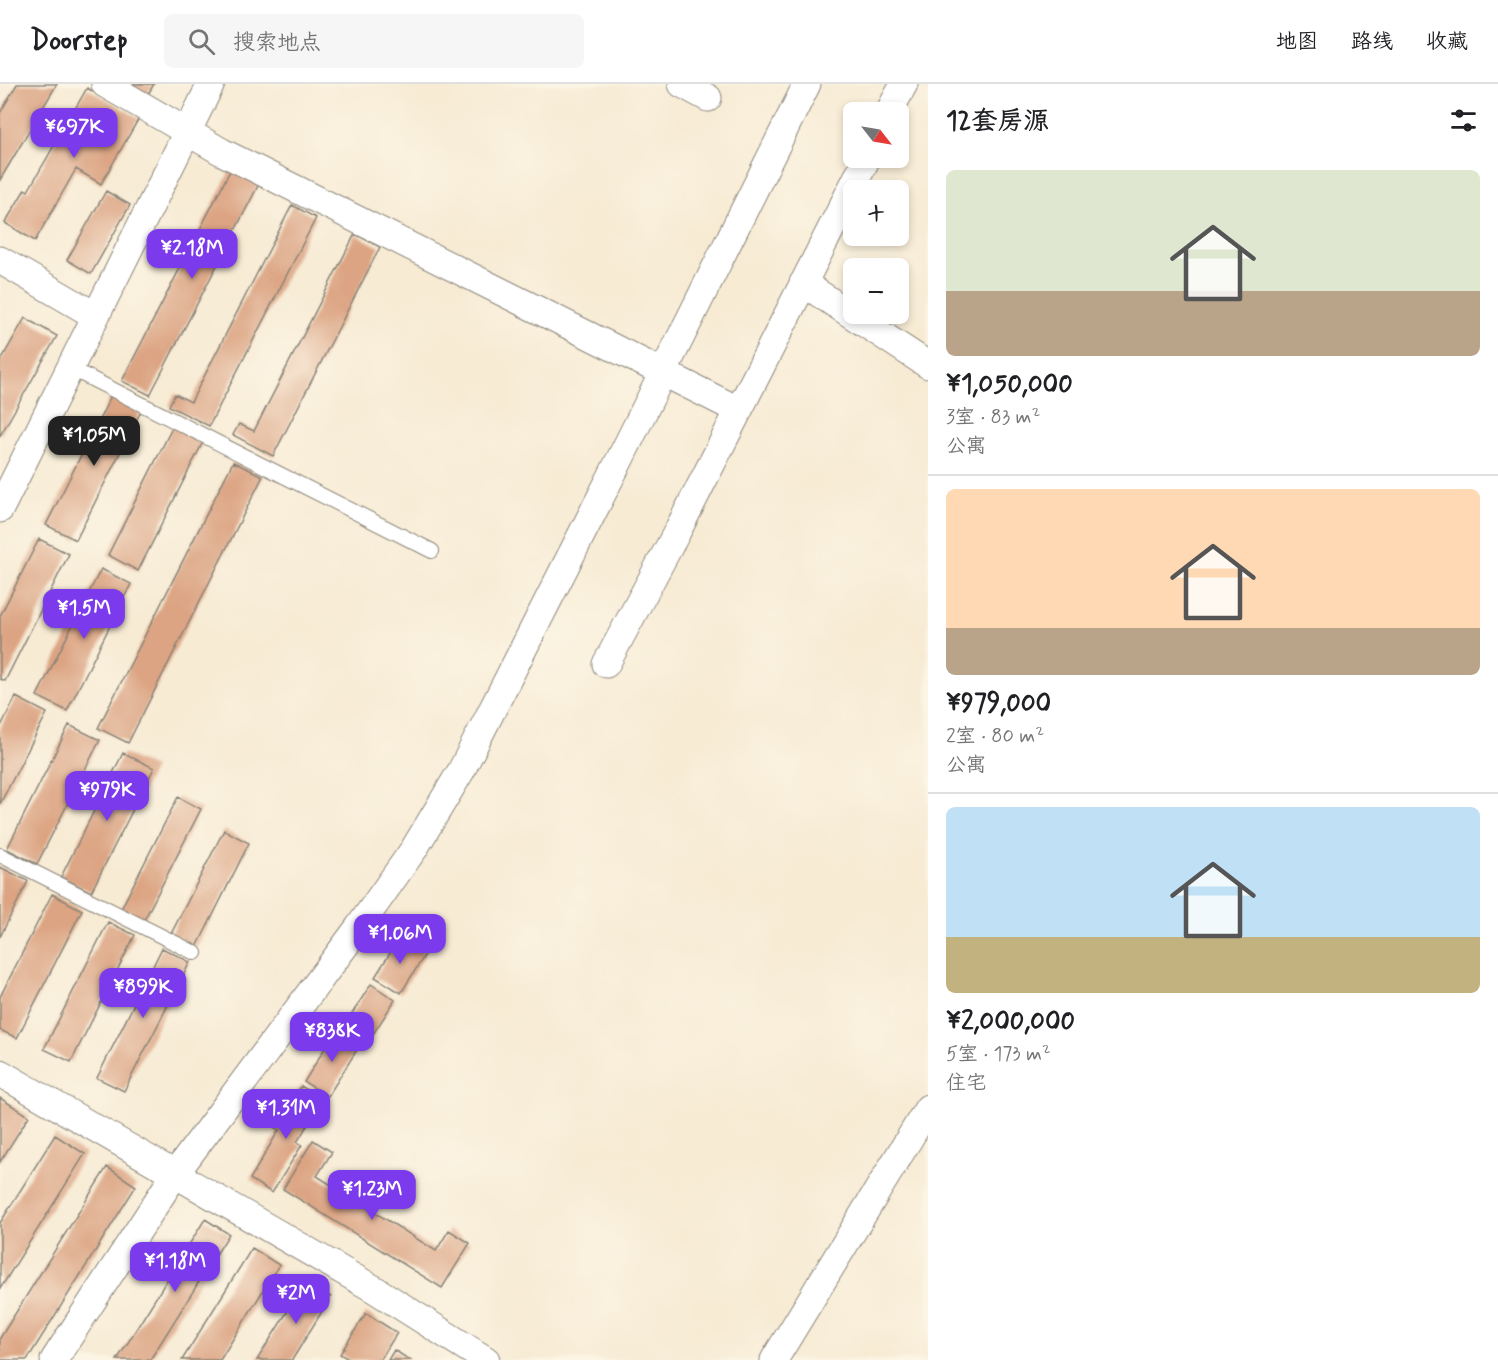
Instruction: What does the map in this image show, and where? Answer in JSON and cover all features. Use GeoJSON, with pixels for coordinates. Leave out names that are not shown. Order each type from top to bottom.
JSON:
{"type":"FeatureCollection","features":[{"type":"Feature","properties":{"kind":"street"},"geometry":{"type":"LineString","coordinates":[[105,84],[222,152],[738,411]]}},
{"type":"Feature","properties":{"kind":"street"},"geometry":{"type":"LineString","coordinates":[[0,509],[211,84]]}},
{"type":"Feature","properties":{"kind":"street"},"geometry":{"type":"LineString","coordinates":[[682,84],[708,98]]}},
{"type":"Feature","properties":{"kind":"street"},"geometry":{"type":"LineString","coordinates":[[54,1360],[175,1174],[359,927],[414,849],[461,771],[807,84]]}},
{"type":"Feature","properties":{"kind":"street"},"geometry":{"type":"LineString","coordinates":[[895,102],[904,84]]}},
{"type":"Feature","properties":{"kind":"street"},"geometry":{"type":"LineString","coordinates":[[606,664],[677,532],[862,168]]}},
{"type":"Feature","properties":{"kind":"street"},"geometry":{"type":"LineString","coordinates":[[0,260],[96,316]]}},
{"type":"Feature","properties":{"kind":"street"},"geometry":{"type":"LineString","coordinates":[[803,283],[928,365]]}},
{"type":"Feature","properties":{"kind":"street"},"geometry":{"type":"LineString","coordinates":[[0,1073],[374,1289],[486,1360]]}},
{"type":"Feature","properties":{"kind":"street"},"geometry":{"type":"LineString","coordinates":[[774,1360],[928,1108]]}},
{"type":"Feature","properties":{"kind":"lane"},"geometry":{"type":"LineString","coordinates":[[70,368],[432,551]]}},
{"type":"Feature","properties":{"kind":"lane"},"geometry":{"type":"LineString","coordinates":[[0,855],[195,953]]}},
{"type":"Feature","properties":{"kind":"building"},"geometry":{"type":"Polygon","coordinates":[[[17,84],[57,84],[0,180],[0,113],[17,84]]]}},
{"type":"Feature","properties":{"kind":"building"},"geometry":{"type":"Polygon","coordinates":[[[127,84],[154,84],[147,96],[127,84]]]}},
{"type":"Feature","properties":{"kind":"building"},"geometry":{"type":"Polygon","coordinates":[[[87,88],[139,118],[101,184],[76,169],[35,241],[5,223],[25,189],[28,191],[87,88]]]}},
{"type":"Feature","properties":{"kind":"building"},"geometry":{"type":"Polygon","coordinates":[[[233,165],[261,180],[150,395],[122,381],[233,165]]]}},
{"type":"Feature","properties":{"kind":"building"},"geometry":{"type":"Polygon","coordinates":[[[106,191],[130,205],[91,274],[67,260],[106,191]]]}},
{"type":"Feature","properties":{"kind":"building"},"geometry":{"type":"Polygon","coordinates":[[[292,205],[316,218],[209,426],[169,406],[175,394],[191,402],[292,205]]]}},
{"type":"Feature","properties":{"kind":"building"},"geometry":{"type":"Polygon","coordinates":[[[355,234],[380,247],[273,456],[233,435],[239,424],[254,431],[355,234]]]}},
{"type":"Feature","properties":{"kind":"building"},"geometry":{"type":"Polygon","coordinates":[[[25,318],[57,336],[0,436],[0,362],[25,318]]]}},
{"type":"Feature","properties":{"kind":"building"},"geometry":{"type":"Polygon","coordinates":[[[112,394],[142,409],[76,540],[46,525],[112,394]]]}},
{"type":"Feature","properties":{"kind":"building"},"geometry":{"type":"Polygon","coordinates":[[[174,424],[204,440],[138,571],[108,555],[174,424]]]}},
{"type":"Feature","properties":{"kind":"building"},"geometry":{"type":"Polygon","coordinates":[[[233,462],[263,476],[128,743],[98,728],[233,462]]]}},
{"type":"Feature","properties":{"kind":"building"},"geometry":{"type":"Polygon","coordinates":[[[39,539],[69,554],[5,681],[0,679],[0,616],[39,539]]]}},
{"type":"Feature","properties":{"kind":"building"},"geometry":{"type":"Polygon","coordinates":[[[101,569],[131,584],[67,711],[37,696],[101,569]]]}},
{"type":"Feature","properties":{"kind":"building"},"geometry":{"type":"Polygon","coordinates":[[[16,697],[47,713],[0,804],[0,728],[16,697]]]}},
{"type":"Feature","properties":{"kind":"building"},"geometry":{"type":"Polygon","coordinates":[[[69,725],[100,740],[37,864],[7,849],[69,725]]]}},
{"type":"Feature","properties":{"kind":"building"},"geometry":{"type":"Polygon","coordinates":[[[123,753],[154,768],[91,892],[61,877],[123,753]]]}},
{"type":"Feature","properties":{"kind":"building"},"geometry":{"type":"Polygon","coordinates":[[[178,797],[201,809],[144,920],[121,909],[178,797]]]}},
{"type":"Feature","properties":{"kind":"building"},"geometry":{"type":"Polygon","coordinates":[[[224,830],[249,843],[197,947],[171,934],[224,830]]]}},
{"type":"Feature","properties":{"kind":"building"},"geometry":{"type":"Polygon","coordinates":[[[0,867],[28,881],[0,937],[0,867]]]}},
{"type":"Feature","properties":{"kind":"building"},"geometry":{"type":"Polygon","coordinates":[[[52,894],[82,910],[17,1038],[0,1030],[0,997],[52,894]]]}},
{"type":"Feature","properties":{"kind":"building"},"geometry":{"type":"Polygon","coordinates":[[[108,922],[135,935],[71,1062],[44,1049],[108,922]]]}},
{"type":"Feature","properties":{"kind":"building"},"geometry":{"type":"Polygon","coordinates":[[[400,937],[426,953],[401,993],[375,977],[400,937]]]}},
{"type":"Feature","properties":{"kind":"building"},"geometry":{"type":"Polygon","coordinates":[[[162,948],[190,962],[124,1091],[97,1078],[162,948]]]}},
{"type":"Feature","properties":{"kind":"building"},"geometry":{"type":"Polygon","coordinates":[[[371,984],[395,1000],[370,1039],[346,1023],[371,984]]]}},
{"type":"Feature","properties":{"kind":"building"},"geometry":{"type":"Polygon","coordinates":[[[336,1030],[360,1045],[328,1096],[304,1082],[336,1030]]]}},
{"type":"Feature","properties":{"kind":"building"},"geometry":{"type":"Polygon","coordinates":[[[301,1086],[323,1100],[297,1142],[302,1145],[272,1193],[250,1179],[279,1130],[275,1128],[301,1086]]]}},
{"type":"Feature","properties":{"kind":"building"},"geometry":{"type":"Polygon","coordinates":[[[0,1098],[29,1116],[0,1162],[0,1098]]]}},
{"type":"Feature","properties":{"kind":"building"},"geometry":{"type":"Polygon","coordinates":[[[55,1135],[85,1154],[0,1289],[0,1223],[55,1135]]]}},
{"type":"Feature","properties":{"kind":"building"},"geometry":{"type":"Polygon","coordinates":[[[313,1140],[332,1152],[317,1176],[436,1251],[449,1230],[470,1243],[442,1288],[283,1189],[313,1140]]]}},
{"type":"Feature","properties":{"kind":"building"},"geometry":{"type":"Polygon","coordinates":[[[107,1167],[136,1186],[27,1360],[0,1360],[0,1338],[107,1167]]]}},
{"type":"Feature","properties":{"kind":"building"},"geometry":{"type":"Polygon","coordinates":[[[205,1219],[229,1234],[150,1360],[117,1360],[205,1219]]]}},
{"type":"Feature","properties":{"kind":"building"},"geometry":{"type":"Polygon","coordinates":[[[252,1248],[279,1265],[220,1360],[182,1360],[252,1248]]]}},
{"type":"Feature","properties":{"kind":"building"},"geometry":{"type":"Polygon","coordinates":[[[306,1282],[331,1297],[292,1360],[257,1360],[306,1282]]]}},
{"type":"Feature","properties":{"kind":"building"},"geometry":{"type":"Polygon","coordinates":[[[366,1313],[397,1333],[380,1360],[350,1360],[340,1354],[366,1313]]]}},
{"type":"Feature","properties":{"kind":"building"},"geometry":{"type":"Polygon","coordinates":[[[394,1350],[410,1360],[388,1360],[394,1350]]]}}]}
